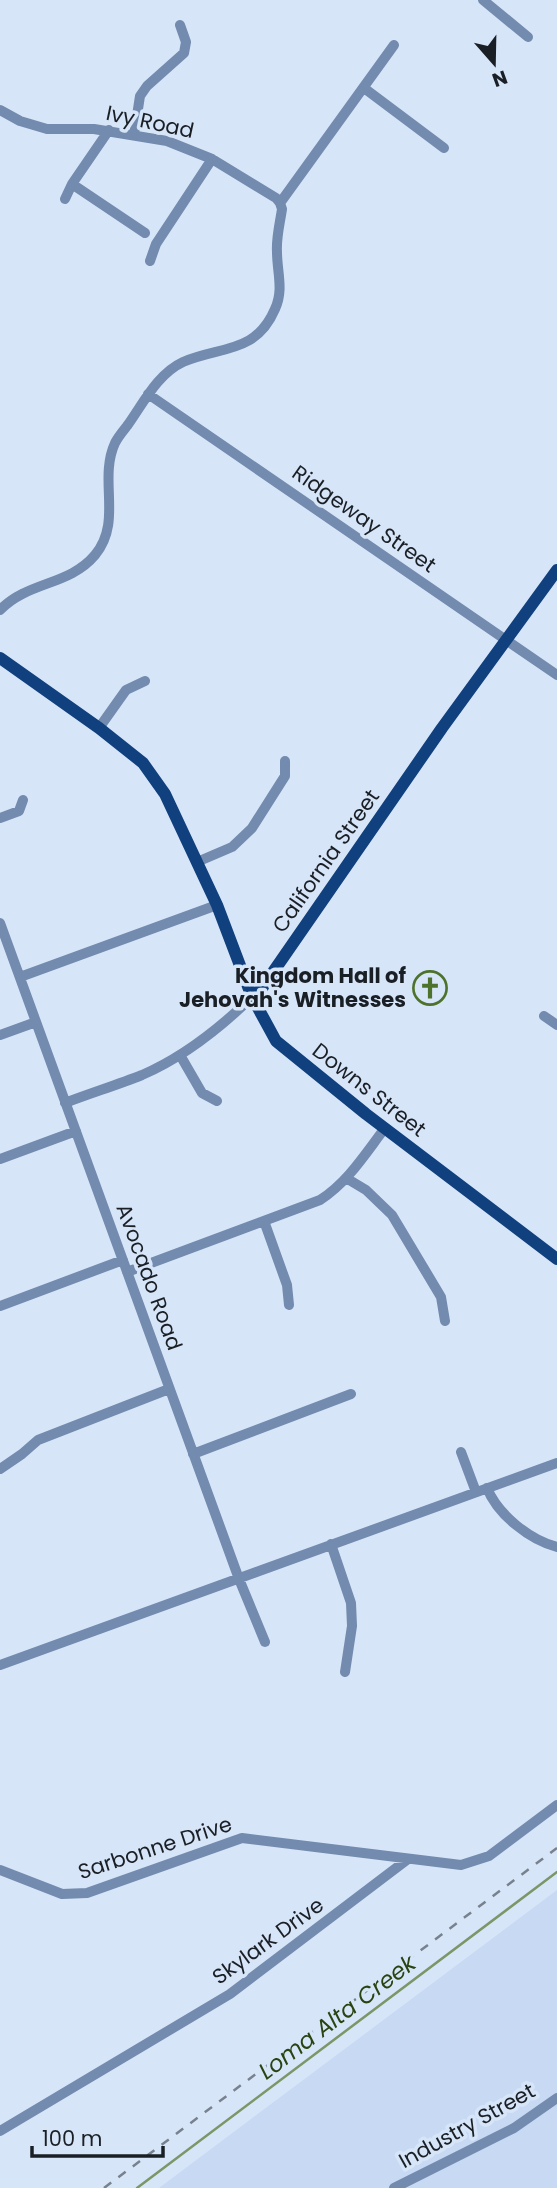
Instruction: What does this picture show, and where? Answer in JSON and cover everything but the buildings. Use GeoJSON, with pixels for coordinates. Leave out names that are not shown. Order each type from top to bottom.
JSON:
{"type":"FeatureCollection","features":[{"type":"Feature","properties":{"kind":"main road","name":"California Street"},"geometry":{"type":"LineString","coordinates":[[252,997],[262,988],[442,729],[557,570]]}},
{"type":"Feature","properties":{"kind":"main road","name":"Downs Street"},"geometry":{"type":"LineString","coordinates":[[0,658],[99,728],[143,763],[165,794],[217,905],[252,997],[276,1041],[384,1128],[557,1259]]}},
{"type":"Feature","properties":{"kind":"street"},"geometry":{"type":"LineString","coordinates":[[483,0],[528,37]]}},
{"type":"Feature","properties":{"kind":"street"},"geometry":{"type":"LineString","coordinates":[[134,135],[140,96],[184,53],[186,42],[180,25]]}},
{"type":"Feature","properties":{"kind":"street"},"geometry":{"type":"LineString","coordinates":[[0,610],[23,592],[63,579],[79,570],[102,545],[109,527],[111,502],[107,469],[115,442],[148,394],[168,371],[183,362],[240,346],[256,337],[268,324],[281,292],[276,249],[282,209],[280,203],[394,44]]}},
{"type":"Feature","properties":{"kind":"street"},"geometry":{"type":"LineString","coordinates":[[364,88],[444,148]]}},
{"type":"Feature","properties":{"kind":"street","name":"Ivy Road"},"geometry":{"type":"LineString","coordinates":[[0,110],[20,121],[47,129],[109,130],[167,141],[212,159],[280,203]]}},
{"type":"Feature","properties":{"kind":"street"},"geometry":{"type":"LineString","coordinates":[[65,199],[72,184],[109,130]]}},
{"type":"Feature","properties":{"kind":"street"},"geometry":{"type":"LineString","coordinates":[[150,261],[156,244],[212,159]]}},
{"type":"Feature","properties":{"kind":"street"},"geometry":{"type":"LineString","coordinates":[[72,184],[145,233]]}},
{"type":"Feature","properties":{"kind":"street","name":"Ridgeway Street"},"geometry":{"type":"LineString","coordinates":[[148,394],[557,675]]}},
{"type":"Feature","properties":{"kind":"street"},"geometry":{"type":"LineString","coordinates":[[99,728],[126,690],[145,681]]}},
{"type":"Feature","properties":{"kind":"street"},"geometry":{"type":"LineString","coordinates":[[197,862],[232,847],[252,828],[285,776],[285,761]]}},
{"type":"Feature","properties":{"kind":"street"},"geometry":{"type":"LineString","coordinates":[[0,818],[19,811],[23,800]]}},
{"type":"Feature","properties":{"kind":"street"},"geometry":{"type":"LineString","coordinates":[[20,977],[217,905]]}},
{"type":"Feature","properties":{"kind":"street","name":"Avocado Road"},"geometry":{"type":"LineString","coordinates":[[0,923],[169,1389],[265,1642]]}},
{"type":"Feature","properties":{"kind":"street","name":"California Street"},"geometry":{"type":"LineString","coordinates":[[65,1103],[144,1074],[180,1055],[200,1043],[252,997]]}},
{"type":"Feature","properties":{"kind":"street"},"geometry":{"type":"LineString","coordinates":[[544,1016],[557,1025]]}},
{"type":"Feature","properties":{"kind":"street"},"geometry":{"type":"LineString","coordinates":[[0,1035],[36,1022]]}},
{"type":"Feature","properties":{"kind":"street"},"geometry":{"type":"LineString","coordinates":[[180,1055],[202,1093],[217,1101]]}},
{"type":"Feature","properties":{"kind":"street"},"geometry":{"type":"LineString","coordinates":[[127,1272],[320,1200],[336,1190],[384,1128]]}},
{"type":"Feature","properties":{"kind":"street"},"geometry":{"type":"LineString","coordinates":[[0,1159],[76,1131]]}},
{"type":"Feature","properties":{"kind":"street"},"geometry":{"type":"LineString","coordinates":[[346,1178],[366,1190],[392,1215],[441,1297],[445,1321]]}},
{"type":"Feature","properties":{"kind":"street"},"geometry":{"type":"LineString","coordinates":[[264,1221],[287,1285],[289,1305]]}},
{"type":"Feature","properties":{"kind":"street"},"geometry":{"type":"LineString","coordinates":[[0,1306],[123,1260]]}},
{"type":"Feature","properties":{"kind":"street"},"geometry":{"type":"LineString","coordinates":[[0,1469],[38,1440],[169,1389]]}},
{"type":"Feature","properties":{"kind":"street"},"geometry":{"type":"LineString","coordinates":[[193,1454],[351,1394]]}},
{"type":"Feature","properties":{"kind":"street"},"geometry":{"type":"LineString","coordinates":[[461,1452],[476,1492]]}},
{"type":"Feature","properties":{"kind":"street"},"geometry":{"type":"LineString","coordinates":[[0,1665],[557,1463]]}},
{"type":"Feature","properties":{"kind":"street"},"geometry":{"type":"LineString","coordinates":[[487,1489],[491,1497],[524,1532],[540,1543],[557,1547]]}},
{"type":"Feature","properties":{"kind":"street"},"geometry":{"type":"LineString","coordinates":[[331,1545],[351,1603],[352,1626],[345,1672]]}},
{"type":"Feature","properties":{"kind":"street"},"geometry":{"type":"LineString","coordinates":[[408,1859],[461,1865],[478,1861],[489,1856],[557,1805]]}},
{"type":"Feature","properties":{"kind":"street","name":"Sarbonne Drive"},"geometry":{"type":"LineString","coordinates":[[0,1870],[62,1894],[87,1893],[242,1838],[408,1859]]}},
{"type":"Feature","properties":{"kind":"street","name":"Skylark Drive"},"geometry":{"type":"LineString","coordinates":[[0,2131],[230,1994],[408,1859]]}},
{"type":"Feature","properties":{"kind":"street","name":"Industry Street"},"geometry":{"type":"LineString","coordinates":[[394,2188],[514,2128],[557,2098]]}},
{"type":"Feature","properties":{"kind":"shaded area"},"geometry":{"type":"Polygon","coordinates":[[[557,1890],[557,2188],[159,2188],[557,1890]]]}},
{"type":"Feature","properties":{"kind":"waterway","name":"Loma Alta Creek"},"geometry":{"type":"LineString","coordinates":[[137,2188],[557,1872]]}},
{"type":"Feature","properties":{"kind":"railway"},"geometry":{"type":"LineString","coordinates":[[104,2188],[557,1848]]}},
{"type":"Feature","properties":{"kind":"place","name":"Kingdom Hall of Jehovah's Witnesses"},"geometry":{"type":"Point","coordinates":[430,988]}}]}
